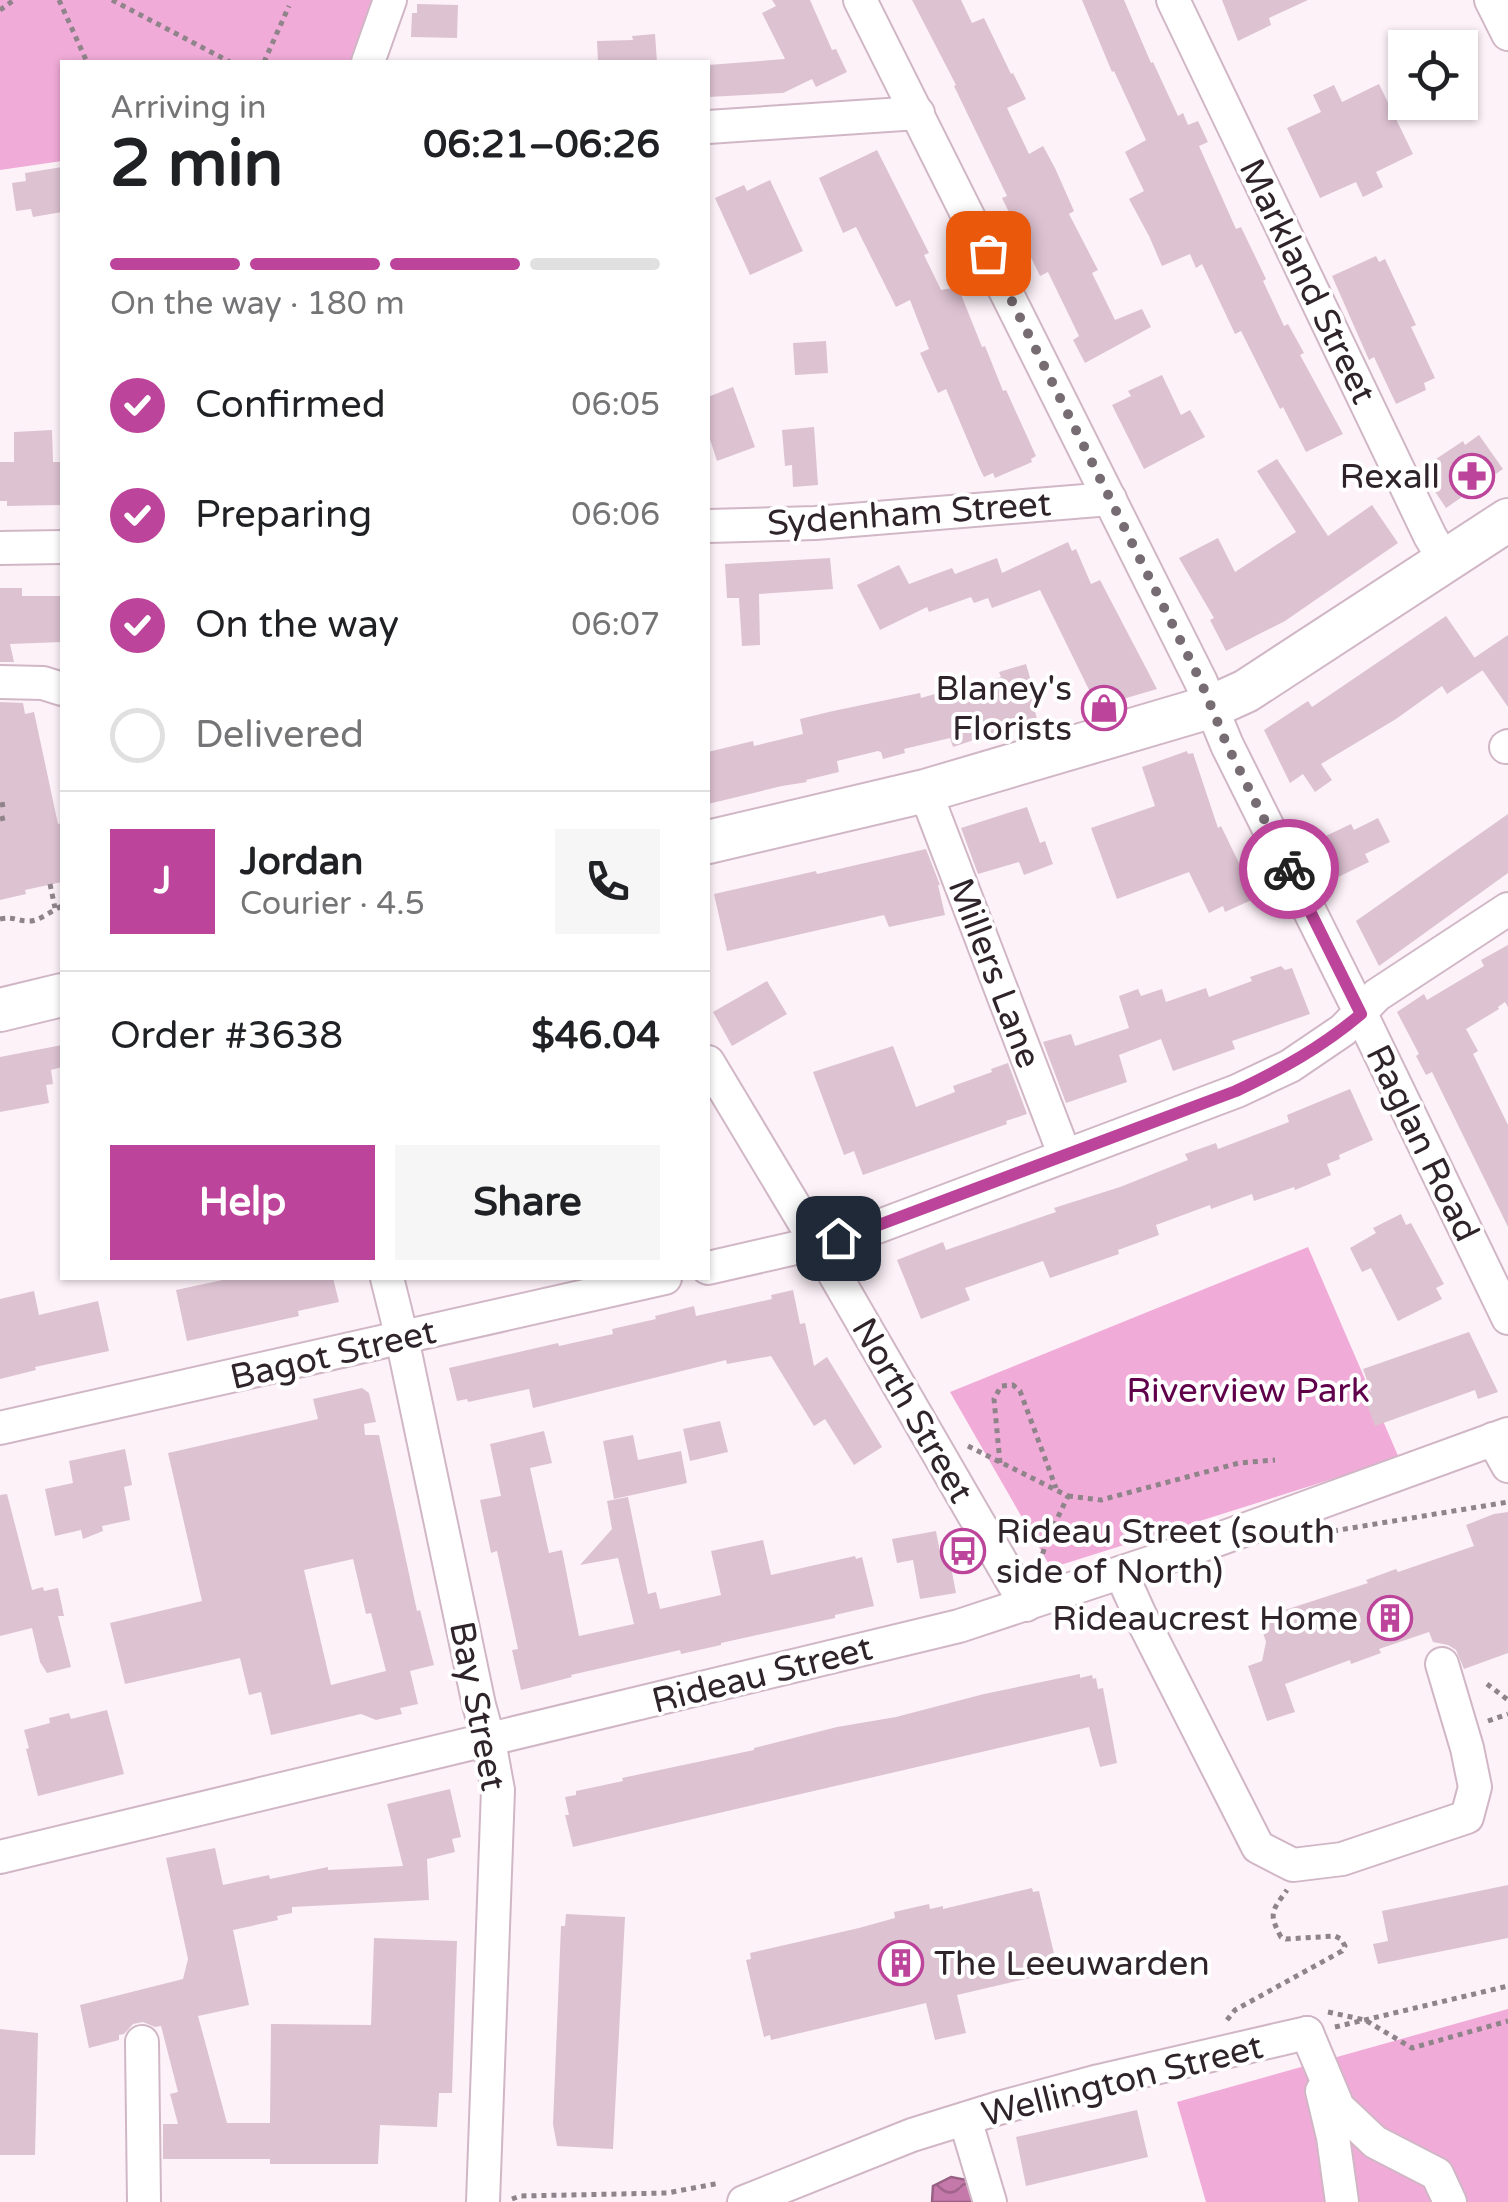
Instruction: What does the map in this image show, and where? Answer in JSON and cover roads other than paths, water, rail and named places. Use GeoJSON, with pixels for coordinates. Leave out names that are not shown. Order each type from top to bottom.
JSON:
{"type":"FeatureCollection","features":[{"type":"Feature","properties":{"kind":"main road"},"geometry":{"type":"LineString","coordinates":[[710,842],[925,791],[1213,706],[1246,691],[1508,520]]}},
{"type":"Feature","properties":{"kind":"main road"},"geometry":{"type":"LineString","coordinates":[[0,1010],[60,995]]}},
{"type":"Feature","properties":{"kind":"street"},"geometry":{"type":"LineString","coordinates":[[369,60],[390,0]]}},
{"type":"Feature","properties":{"kind":"street","name":"Raglan Road"},"geometry":{"type":"LineString","coordinates":[[860,0],[1213,706],[1227,745],[1508,1318]]}},
{"type":"Feature","properties":{"kind":"street","name":"Markland Street"},"geometry":{"type":"LineString","coordinates":[[1173,0],[1445,562]]}},
{"type":"Feature","properties":{"kind":"street"},"geometry":{"type":"LineString","coordinates":[[1491,0],[1508,34]]}},
{"type":"Feature","properties":{"kind":"street"},"geometry":{"type":"LineString","coordinates":[[710,127],[918,113]]}},
{"type":"Feature","properties":{"kind":"street","name":"Sydenham Street"},"geometry":{"type":"LineString","coordinates":[[710,526],[815,522],[1110,498]]}},
{"type":"Feature","properties":{"kind":"street"},"geometry":{"type":"LineString","coordinates":[[0,548],[60,547]]}},
{"type":"Feature","properties":{"kind":"street"},"geometry":{"type":"LineString","coordinates":[[0,682],[43,682],[60,688]]}},
{"type":"Feature","properties":{"kind":"street","name":"Millers Lane"},"geometry":{"type":"LineString","coordinates":[[925,791],[1065,1156]]}},
{"type":"Feature","properties":{"kind":"street"},"geometry":{"type":"LineString","coordinates":[[710,1268],[860,1232],[1236,1091],[1290,1066],[1361,1014],[1378,996],[1508,909]]}},
{"type":"Feature","properties":{"kind":"street","name":"North Street"},"geometry":{"type":"LineString","coordinates":[[710,1065],[1026,1605]]}},
{"type":"Feature","properties":{"kind":"street","name":"Bay Street"},"geometry":{"type":"LineString","coordinates":[[388,1280],[498,1790],[483,2202]]}},
{"type":"Feature","properties":{"kind":"street","name":"Bagot Street"},"geometry":{"type":"LineString","coordinates":[[0,1428],[656,1280]]}},
{"type":"Feature","properties":{"kind":"street","name":"Rideau Street"},"geometry":{"type":"LineString","coordinates":[[0,1857],[958,1626],[1503,1446]]}},
{"type":"Feature","properties":{"kind":"street"},"geometry":{"type":"LineString","coordinates":[[1120,1573],[1258,1847],[1293,1866],[1342,1859],[1467,1817],[1475,1786],[1442,1664]]}},
{"type":"Feature","properties":{"kind":"street"},"geometry":{"type":"LineString","coordinates":[[1308,2034],[1333,2136],[1342,2202]]}},
{"type":"Feature","properties":{"kind":"street"},"geometry":{"type":"LineString","coordinates":[[1308,2034],[1338,2107],[1375,2142],[1436,2174],[1450,2202]]}},
{"type":"Feature","properties":{"kind":"street","name":"Wellington Street"},"geometry":{"type":"LineString","coordinates":[[740,2190],[1099,2081],[1308,2034]]}},
{"type":"Feature","properties":{"kind":"street"},"geometry":{"type":"LineString","coordinates":[[142,2042],[144,2202]]}},
{"type":"Feature","properties":{"kind":"street"},"geometry":{"type":"LineString","coordinates":[[965,2119],[990,2202]]}},
{"type":"Feature","properties":{"kind":"water"},"geometry":{"type":"Polygon","coordinates":[[[951,2177],[972,2181],[982,2202],[932,2202],[933,2186],[951,2177]]]}},
{"type":"Feature","properties":{"kind":"place","name":"Rexall"},"geometry":{"type":"Point","coordinates":[1472,476]}},
{"type":"Feature","properties":{"kind":"place","name":"Blaney's Florists"},"geometry":{"type":"Point","coordinates":[1104,708]}},
{"type":"Feature","properties":{"kind":"place","name":"Rideau Street (south side of North)"},"geometry":{"type":"Point","coordinates":[963,1551]}},
{"type":"Feature","properties":{"kind":"place","name":"Rideaucrest Home"},"geometry":{"type":"Point","coordinates":[1390,1618]}},
{"type":"Feature","properties":{"kind":"place","name":"The Leeuwarden"},"geometry":{"type":"Point","coordinates":[901,1963]}},
{"type":"Feature","properties":{"kind":"park label","name":"Riverview Park"},"geometry":{"type":"Point","coordinates":[1248,1390]}}]}
